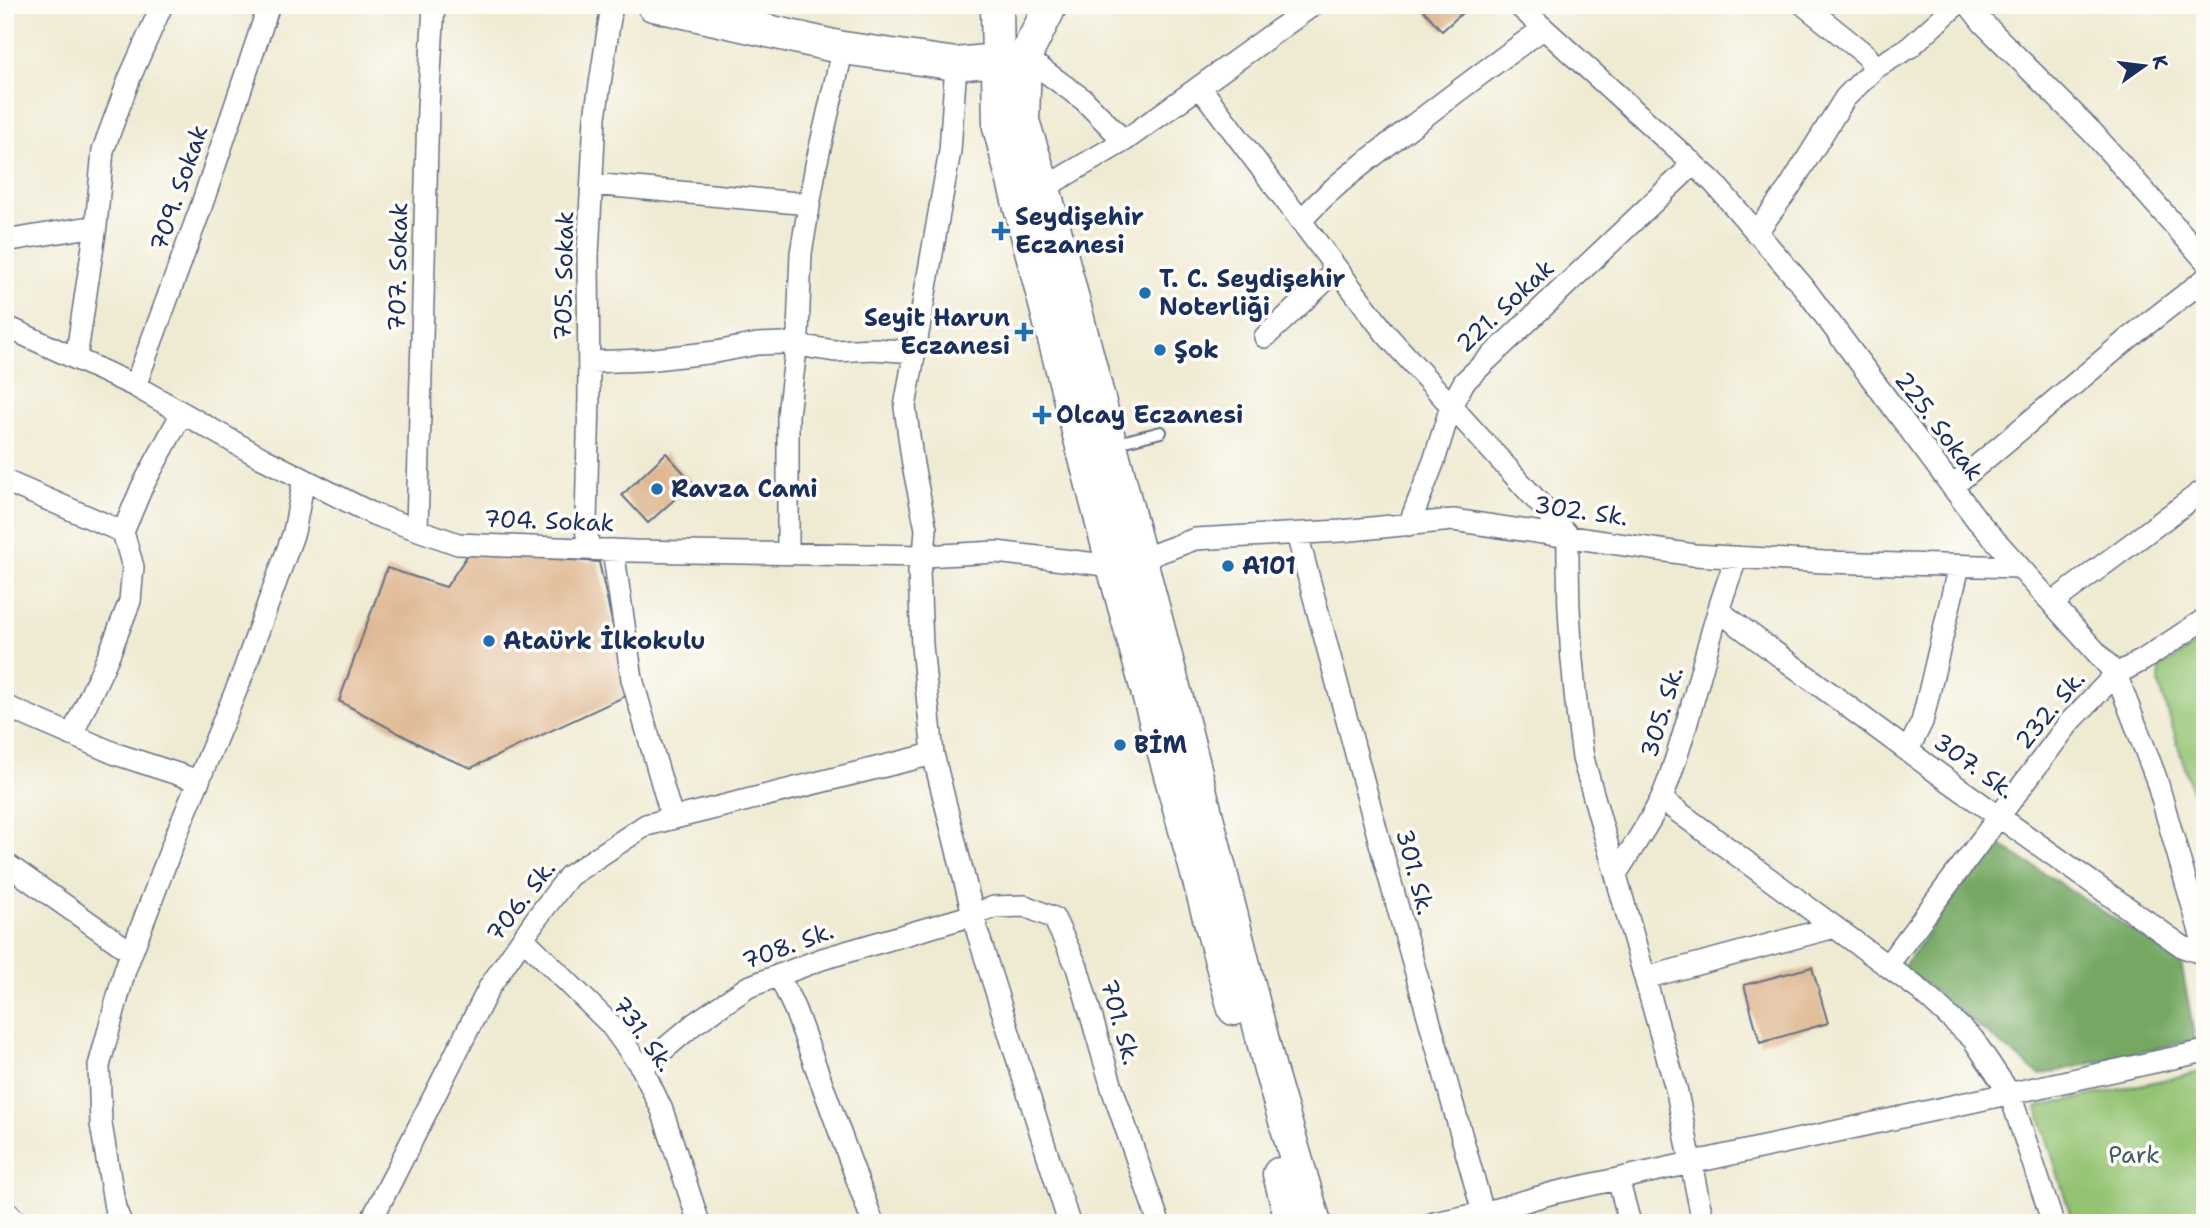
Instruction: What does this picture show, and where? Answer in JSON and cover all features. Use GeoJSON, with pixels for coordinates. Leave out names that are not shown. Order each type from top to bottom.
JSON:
{"type":"FeatureCollection","features":[{"type":"Feature","properties":{"kind":"main road"},"geometry":{"type":"LineString","coordinates":[[653,5],[844,47],[956,64],[1011,58]]}},
{"type":"Feature","properties":{"kind":"main road"},"geometry":{"type":"LineString","coordinates":[[997,5],[1023,121],[1044,188],[1110,445],[1126,563],[1194,763],[1271,1073],[1315,1223]]}},
{"type":"Feature","properties":{"kind":"main road"},"geometry":{"type":"LineString","coordinates":[[1051,5],[1011,58],[999,127],[1126,563],[1292,1223]]}},
{"type":"Feature","properties":{"kind":"street"},"geometry":{"type":"LineString","coordinates":[[76,359],[96,226],[103,150],[130,77],[162,5]]}},
{"type":"Feature","properties":{"kind":"street","name":"709. Sokak"},"geometry":{"type":"LineString","coordinates":[[135,386],[200,210],[269,5]]}},
{"type":"Feature","properties":{"kind":"street","name":"707. Sokak"},"geometry":{"type":"LineString","coordinates":[[417,529],[428,108],[434,5]]}},
{"type":"Feature","properties":{"kind":"street","name":"705. Sokak"},"geometry":{"type":"LineString","coordinates":[[588,549],[588,255],[595,117],[612,5]]}},
{"type":"Feature","properties":{"kind":"street"},"geometry":{"type":"LineString","coordinates":[[1044,188],[1124,141],[1313,5]]}},
{"type":"Feature","properties":{"kind":"street","name":"225. Sokak"},"geometry":{"type":"LineString","coordinates":[[1518,5],[1713,182],[1802,285],[1977,520],[2116,674],[2197,891],[2205,951]]}},
{"type":"Feature","properties":{"kind":"street"},"geometry":{"type":"LineString","coordinates":[[1804,5],[1866,55],[1875,68]]}},
{"type":"Feature","properties":{"kind":"street"},"geometry":{"type":"LineString","coordinates":[[1756,233],[1789,188],[1845,98],[1875,68],[1910,47],[1956,5]]}},
{"type":"Feature","properties":{"kind":"street"},"geometry":{"type":"LineString","coordinates":[[1969,5],[1983,23],[2093,133],[2205,260]]}},
{"type":"Feature","properties":{"kind":"street"},"geometry":{"type":"LineString","coordinates":[[1301,221],[1320,199],[1367,161],[1493,63],[1543,29]]}},
{"type":"Feature","properties":{"kind":"street"},"geometry":{"type":"LineString","coordinates":[[788,553],[788,415],[796,344],[801,253],[809,204],[844,47]]}},
{"type":"Feature","properties":{"kind":"street"},"geometry":{"type":"LineString","coordinates":[[1011,58],[1084,100],[1124,141]]}},
{"type":"Feature","properties":{"kind":"street"},"geometry":{"type":"LineString","coordinates":[[956,64],[950,151],[905,407],[926,529],[924,556],[919,571],[922,646],[933,754],[973,913],[1069,1223]]}},
{"type":"Feature","properties":{"kind":"street"},"geometry":{"type":"LineString","coordinates":[[1198,89],[1386,334],[1568,535],[1567,584],[1576,713],[1583,758],[1677,1092],[1703,1223]]}},
{"type":"Feature","properties":{"kind":"street"},"geometry":{"type":"LineString","coordinates":[[1198,89],[1331,275],[1409,374],[1434,399],[1451,406]]}},
{"type":"Feature","properties":{"kind":"street","name":"221. Sokak"},"geometry":{"type":"LineString","coordinates":[[1409,525],[1434,461],[1451,406],[1464,382],[1683,174],[1692,162]]}},
{"type":"Feature","properties":{"kind":"street"},"geometry":{"type":"LineString","coordinates":[[592,184],[809,204]]}},
{"type":"Feature","properties":{"kind":"street"},"geometry":{"type":"LineString","coordinates":[[5,242],[96,226]]}},
{"type":"Feature","properties":{"kind":"street"},"geometry":{"type":"LineString","coordinates":[[1265,337],[1331,275]]}},
{"type":"Feature","properties":{"kind":"street"},"geometry":{"type":"LineString","coordinates":[[1952,488],[2129,338],[2205,279]]}},
{"type":"Feature","properties":{"kind":"street","name":"704. Sokak"},"geometry":{"type":"LineString","coordinates":[[5,326],[135,386],[373,514],[458,544],[924,556],[996,552],[1126,563]]}},
{"type":"Feature","properties":{"kind":"street"},"geometry":{"type":"LineString","coordinates":[[589,362],[646,360],[757,344],[796,344],[835,351],[873,349],[915,352]]}},
{"type":"Feature","properties":{"kind":"street"},"geometry":{"type":"LineString","coordinates":[[72,734],[108,657],[130,601],[133,566],[122,532],[142,486],[182,412]]}},
{"type":"Feature","properties":{"kind":"street"},"geometry":{"type":"LineString","coordinates":[[121,1223],[115,1208],[101,1124],[99,1066],[131,952],[240,681],[294,532],[304,479]]}},
{"type":"Feature","properties":{"kind":"street"},"geometry":{"type":"LineString","coordinates":[[5,481],[122,532]]}},
{"type":"Feature","properties":{"kind":"street"},"geometry":{"type":"LineString","coordinates":[[2052,603],[2205,489]]}},
{"type":"Feature","properties":{"kind":"street","name":"302. Sk."},"geometry":{"type":"LineString","coordinates":[[1126,563],[1195,539],[1297,534],[1453,520],[1694,555],[2019,567]]}},
{"type":"Feature","properties":{"kind":"street","name":"301. Sk."},"geometry":{"type":"LineString","coordinates":[[1297,534],[1485,1218]]}},
{"type":"Feature","properties":{"kind":"street"},"geometry":{"type":"LineString","coordinates":[[613,550],[632,679],[672,818]]}},
{"type":"Feature","properties":{"kind":"street","name":"305. Sk."},"geometry":{"type":"LineString","coordinates":[[1616,874],[1661,799],[1737,557]]}},
{"type":"Feature","properties":{"kind":"street"},"geometry":{"type":"LineString","coordinates":[[1908,750],[1922,722],[1959,566]]}},
{"type":"Feature","properties":{"kind":"street","name":"307. Sk."},"geometry":{"type":"LineString","coordinates":[[1719,611],[1998,816],[2183,947],[2205,951]]}},
{"type":"Feature","properties":{"kind":"street","name":"232. Sk."},"geometry":{"type":"LineString","coordinates":[[1887,965],[2069,723],[2116,674],[2143,660],[2205,619]]}},
{"type":"Feature","properties":{"kind":"street"},"geometry":{"type":"LineString","coordinates":[[5,706],[116,754],[199,781]]}},
{"type":"Feature","properties":{"kind":"street","name":"706. Sk."},"geometry":{"type":"LineString","coordinates":[[370,1223],[490,986],[569,876],[646,825],[933,754]]}},
{"type":"Feature","properties":{"kind":"street"},"geometry":{"type":"LineString","coordinates":[[1661,799],[1920,989],[1973,1039],[2010,1094],[2053,1223]]}},
{"type":"Feature","properties":{"kind":"street"},"geometry":{"type":"LineString","coordinates":[[5,863],[131,952]]}},
{"type":"Feature","properties":{"kind":"street","name":"701. Sk."},"geometry":{"type":"LineString","coordinates":[[973,913],[994,907],[1025,906],[1054,918],[1077,967],[1113,1091],[1159,1223]]}},
{"type":"Feature","properties":{"kind":"street","name":"708. Sk."},"geometry":{"type":"LineString","coordinates":[[642,1068],[694,1024],[747,987],[822,959],[973,913]]}},
{"type":"Feature","properties":{"kind":"street"},"geometry":{"type":"LineString","coordinates":[[1645,978],[1835,927]]}},
{"type":"Feature","properties":{"kind":"street","name":"731. Sk."},"geometry":{"type":"LineString","coordinates":[[523,938],[610,1024],[642,1068],[662,1110],[699,1223]]}},
{"type":"Feature","properties":{"kind":"street"},"geometry":{"type":"LineString","coordinates":[[779,975],[800,1023],[873,1223]]}},
{"type":"Feature","properties":{"kind":"street"},"geometry":{"type":"LineString","coordinates":[[1434,1223],[1485,1218],[1553,1193],[2205,1051]]}},
{"type":"Feature","properties":{"kind":"street"},"geometry":{"type":"LineString","coordinates":[[1618,1179],[1630,1223]]}},
{"type":"Feature","properties":{"kind":"street"},"geometry":{"type":"LineString","coordinates":[[5,1210],[18,1223]]}},
{"type":"Feature","properties":{"kind":"lane"},"geometry":{"type":"LineString","coordinates":[[1110,445],[1161,432]]}},
{"type":"Feature","properties":{"kind":"green space"},"geometry":{"type":"Polygon","coordinates":[[[2205,639],[2205,834],[2159,683],[2160,668],[2205,639]]]}},
{"type":"Feature","properties":{"kind":"green space"},"geometry":{"type":"Polygon","coordinates":[[[1996,842],[2181,962],[2195,1040],[2040,1075],[1903,967],[1996,842]]]}},
{"type":"Feature","properties":{"kind":"green space","name":"Park"},"geometry":{"type":"Polygon","coordinates":[[[2205,1071],[2205,1223],[2073,1223],[2037,1107],[2205,1071]]]}},
{"type":"Feature","properties":{"kind":"building"},"geometry":{"type":"Polygon","coordinates":[[[1419,5],[1471,5],[1442,31],[1419,5]]]}},
{"type":"Feature","properties":{"kind":"building","name":"Ravza Cami"},"geometry":{"type":"Polygon","coordinates":[[[666,453],[693,483],[648,523],[622,495],[666,453]]]}},
{"type":"Feature","properties":{"kind":"building","name":"Ataürk İlkokulu"},"geometry":{"type":"Polygon","coordinates":[[[469,553],[599,562],[628,695],[471,768],[437,754],[339,701],[387,568],[446,587],[469,553]]]}},
{"type":"Feature","properties":{"kind":"building"},"geometry":{"type":"Polygon","coordinates":[[[1812,967],[1828,1023],[1760,1043],[1744,985],[1812,967]]]}},
{"type":"Feature","properties":{"kind":"place","name":"Seydişehir Eczanesi"},"geometry":{"type":"Point","coordinates":[1001,231]}},
{"type":"Feature","properties":{"kind":"place","name":"T. C. Seydişehir Noterliği"},"geometry":{"type":"Point","coordinates":[1145,293]}},
{"type":"Feature","properties":{"kind":"place","name":"Seyit Harun Eczanesi"},"geometry":{"type":"Point","coordinates":[1024,332]}},
{"type":"Feature","properties":{"kind":"place","name":"Şok"},"geometry":{"type":"Point","coordinates":[1160,350]}},
{"type":"Feature","properties":{"kind":"place","name":"Olcay Eczanesi"},"geometry":{"type":"Point","coordinates":[1042,415]}},
{"type":"Feature","properties":{"kind":"place","name":"Ravza Cami"},"geometry":{"type":"Point","coordinates":[657,489]}},
{"type":"Feature","properties":{"kind":"place","name":"A101"},"geometry":{"type":"Point","coordinates":[1228,566]}},
{"type":"Feature","properties":{"kind":"place","name":"Ataürk İlkokulu"},"geometry":{"type":"Point","coordinates":[489,641]}},
{"type":"Feature","properties":{"kind":"place","name":"BİM"},"geometry":{"type":"Point","coordinates":[1120,745]}}]}
